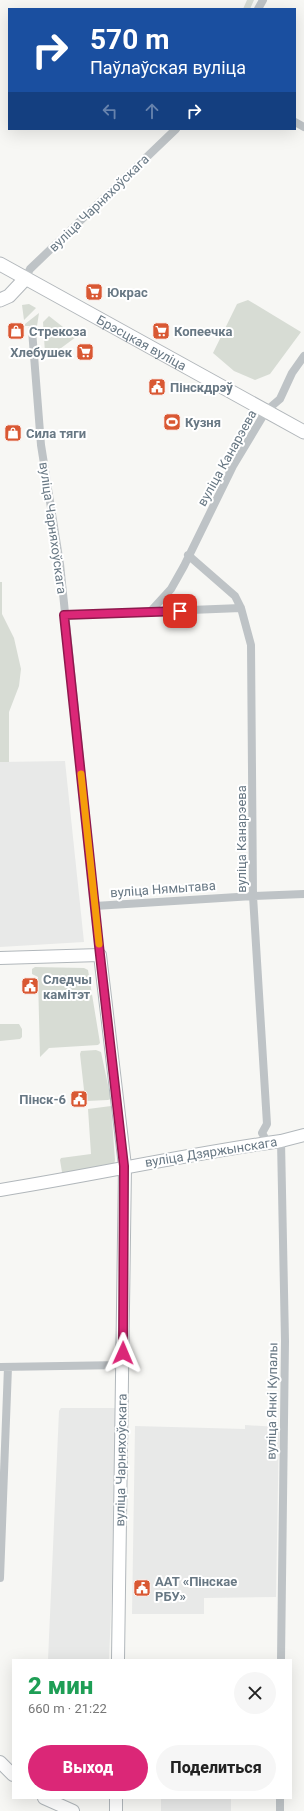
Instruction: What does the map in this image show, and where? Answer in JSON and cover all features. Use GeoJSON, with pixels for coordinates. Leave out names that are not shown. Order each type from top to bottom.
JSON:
{"type":"FeatureCollection","features":[{"type":"Feature","properties":{"kind":"main road","name":"Брэсцкая вуліца"},"geometry":{"type":"LineString","coordinates":[[0,264],[304,432]]}},
{"type":"Feature","properties":{"kind":"main road"},"geometry":{"type":"LineString","coordinates":[[0,300],[9,296],[25,279]]}},
{"type":"Feature","properties":{"kind":"street","name":"вуліца Чарняхоўскага"},"geometry":{"type":"LineString","coordinates":[[25,279],[30,269],[175,130]]}},
{"type":"Feature","properties":{"kind":"street","name":"вуліца Чарняхоўскага"},"geometry":{"type":"LineString","coordinates":[[32,330],[41,445],[60,564],[64,615],[100,955],[124,1166],[123,1364],[118,1659]]}},
{"type":"Feature","properties":{"kind":"street","name":"вуліца Канарэева"},"geometry":{"type":"LineString","coordinates":[[150,612],[171,589],[233,466],[266,411],[280,400],[292,373],[304,356]]}},
{"type":"Feature","properties":{"kind":"street","name":"вуліца Канарэева"},"geometry":{"type":"LineString","coordinates":[[188,555],[235,596],[241,608],[251,645],[253,896],[267,1124],[262,1133],[268,1143]]}},
{"type":"Feature","properties":{"kind":"street"},"geometry":{"type":"LineString","coordinates":[[64,615],[241,608]]}},
{"type":"Feature","properties":{"kind":"street","name":"вуліца Нямытава"},"geometry":{"type":"LineString","coordinates":[[95,906],[304,894]]}},
{"type":"Feature","properties":{"kind":"street"},"geometry":{"type":"LineString","coordinates":[[0,958],[100,955]]}},
{"type":"Feature","properties":{"kind":"street","name":"вуліца Дзяржынскага"},"geometry":{"type":"LineString","coordinates":[[0,1190],[59,1180],[124,1166],[281,1141],[304,1135]]}},
{"type":"Feature","properties":{"kind":"street","name":"вуліца Янкі Купалы"},"geometry":{"type":"LineString","coordinates":[[281,1141],[285,1341],[281,1659]]}},
{"type":"Feature","properties":{"kind":"street"},"geometry":{"type":"LineString","coordinates":[[0,1578],[4,1367],[123,1364]]}},
{"type":"Feature","properties":{"kind":"street"},"geometry":{"type":"LineString","coordinates":[[0,1762],[12,1774]]}},
{"type":"Feature","properties":{"kind":"street"},"geometry":{"type":"LineString","coordinates":[[46,1799],[73,1811]]}},
{"type":"Feature","properties":{"kind":"street"},"geometry":{"type":"LineString","coordinates":[[116,1799],[116,1811]]}},
{"type":"Feature","properties":{"kind":"street"},"geometry":{"type":"LineString","coordinates":[[280,1799],[280,1811]]}},
{"type":"Feature","properties":{"kind":"shaded area"},"geometry":{"type":"Polygon","coordinates":[[[247,0],[254,0],[250,8],[243,8],[247,0]]]}},
{"type":"Feature","properties":{"kind":"shaded area"},"geometry":{"type":"Polygon","coordinates":[[[248,300],[301,332],[270,374],[255,380],[234,371],[213,353],[237,304],[248,300]]]}},
{"type":"Feature","properties":{"kind":"shaded area"},"geometry":{"type":"Polygon","coordinates":[[[29,304],[36,308],[24,320],[22,305],[29,304]]]}},
{"type":"Feature","properties":{"kind":"shaded area"},"geometry":{"type":"Polygon","coordinates":[[[39,313],[37,326],[25,326],[25,324],[39,313]]]}},
{"type":"Feature","properties":{"kind":"shaded area"},"geometry":{"type":"Polygon","coordinates":[[[49,316],[63,327],[77,333],[76,337],[53,354],[45,353],[43,322],[49,316]]]}},
{"type":"Feature","properties":{"kind":"shaded area"},"geometry":{"type":"Polygon","coordinates":[[[0,582],[2,582],[2,614],[14,638],[21,669],[19,686],[9,712],[9,762],[0,762],[0,582]]]}},
{"type":"Feature","properties":{"kind":"shaded area"},"geometry":{"type":"Polygon","coordinates":[[[65,761],[84,942],[0,947],[0,762],[65,761]]]}},
{"type":"Feature","properties":{"kind":"shaded area"},"geometry":{"type":"Polygon","coordinates":[[[35,967],[84,968],[88,970],[100,1043],[98,1045],[49,1048],[40,1057],[38,977],[32,974],[32,969],[35,967]]]}},
{"type":"Feature","properties":{"kind":"shaded area"},"geometry":{"type":"Polygon","coordinates":[[[0,1024],[19,1024],[22,1029],[22,1037],[20,1039],[0,1041],[0,1024]]]}},
{"type":"Feature","properties":{"kind":"shaded area"},"geometry":{"type":"Polygon","coordinates":[[[96,1050],[101,1052],[111,1099],[87,1101],[85,1099],[80,1054],[81,1051],[96,1050]]]}},
{"type":"Feature","properties":{"kind":"shaded area"},"geometry":{"type":"Polygon","coordinates":[[[111,1106],[115,1160],[114,1165],[66,1175],[62,1172],[61,1158],[91,1154],[88,1109],[111,1106]]]}},
{"type":"Feature","properties":{"kind":"shaded area"},"geometry":{"type":"Polygon","coordinates":[[[61,1408],[115,1408],[112,1587],[109,1659],[48,1659],[59,1411],[61,1408]]]}},
{"type":"Feature","properties":{"kind":"shaded area"},"geometry":{"type":"Polygon","coordinates":[[[245,1425],[279,1427],[276,1597],[204,1598],[204,1614],[132,1614],[135,1426],[245,1429],[245,1425]]]}},
{"type":"Feature","properties":{"kind":"shaded area"},"geometry":{"type":"Polygon","coordinates":[[[161,1799],[231,1799],[231,1811],[161,1811],[161,1799]]]}},
{"type":"Feature","properties":{"kind":"slow traffic"},"geometry":{"type":"LineString","coordinates":[[81,774],[99,944]]}},
{"type":"Feature","properties":{"kind":"place","name":"Юкрас"},"geometry":{"type":"Point","coordinates":[94,292]}},
{"type":"Feature","properties":{"kind":"place","name":"Стрекоза"},"geometry":{"type":"Point","coordinates":[16,331]}},
{"type":"Feature","properties":{"kind":"place","name":"Копеечка"},"geometry":{"type":"Point","coordinates":[161,331]}},
{"type":"Feature","properties":{"kind":"place","name":"Хлебушек"},"geometry":{"type":"Point","coordinates":[85,352]}},
{"type":"Feature","properties":{"kind":"place","name":"Пінскдрэў"},"geometry":{"type":"Point","coordinates":[157,387]}},
{"type":"Feature","properties":{"kind":"place","name":"Кузня"},"geometry":{"type":"Point","coordinates":[172,422]}},
{"type":"Feature","properties":{"kind":"place","name":"Сила тяги"},"geometry":{"type":"Point","coordinates":[13,433]}},
{"type":"Feature","properties":{"kind":"place","name":"Следчы камітэт"},"geometry":{"type":"Point","coordinates":[30,986]}},
{"type":"Feature","properties":{"kind":"place","name":"Пінск-6"},"geometry":{"type":"Point","coordinates":[79,1099]}},
{"type":"Feature","properties":{"kind":"place","name":"ААТ «Пінскае РБУ»"},"geometry":{"type":"Point","coordinates":[142,1588]}},
{"type":"Feature","properties":{"kind":"route"},"geometry":{"type":"LineString","coordinates":[[123,1353],[124,1331],[122,1297],[125,1223],[124,1166],[64,615],[180,611]]}}]}
